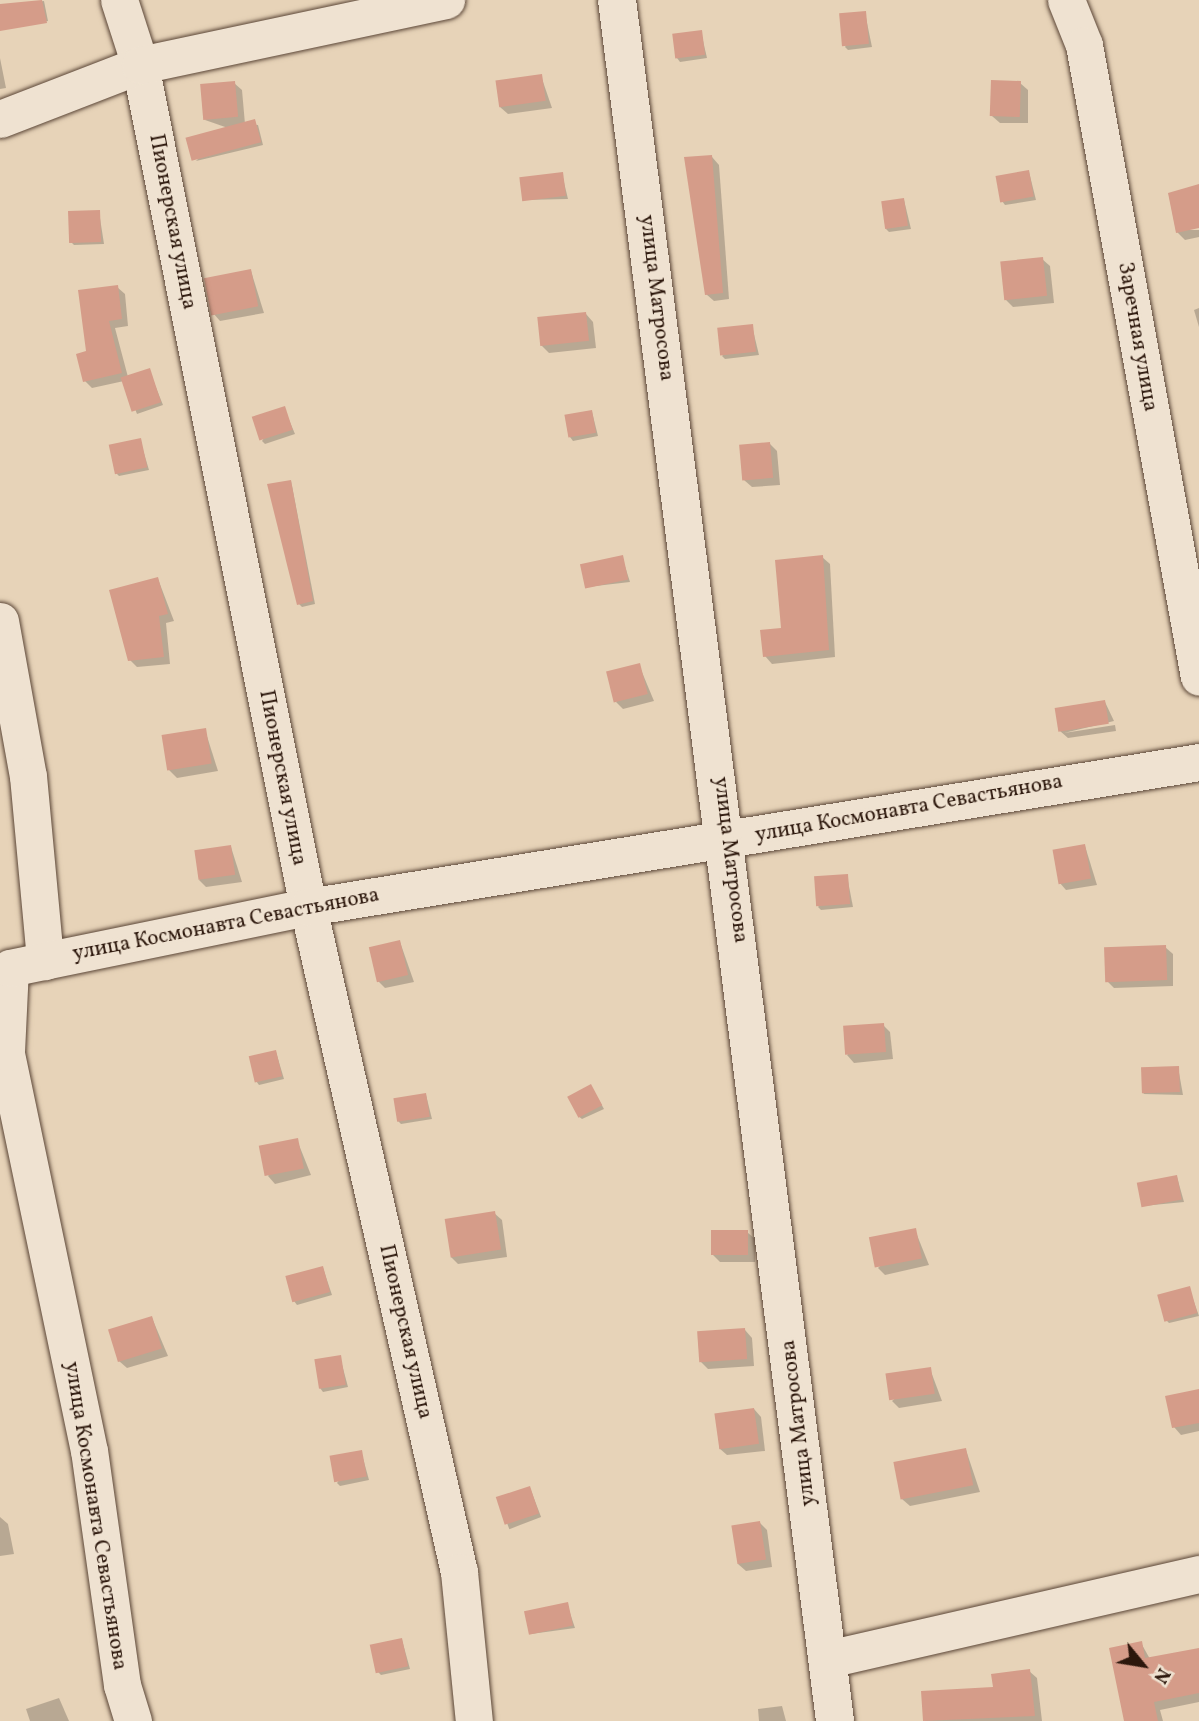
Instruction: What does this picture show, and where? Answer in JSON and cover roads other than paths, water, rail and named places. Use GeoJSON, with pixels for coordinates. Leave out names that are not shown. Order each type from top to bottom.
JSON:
{"type":"FeatureCollection","features":[{"type":"Feature","properties":{"kind":"main road","name":"улица Матросова"},"geometry":{"type":"LineString","coordinates":[[617,0],[727,839],[835,1721]]}},
{"type":"Feature","properties":{"kind":"street","name":"Пионерская улица"},"geometry":{"type":"LineString","coordinates":[[119,0],[140,65],[308,907],[459,1572],[474,1721]]}},
{"type":"Feature","properties":{"kind":"street"},"geometry":{"type":"LineString","coordinates":[[0,119],[140,65],[446,0]]}},
{"type":"Feature","properties":{"kind":"street","name":"Заречная улица"},"geometry":{"type":"LineString","coordinates":[[1066,0],[1084,45],[1199,677]]}},
{"type":"Feature","properties":{"kind":"street"},"geometry":{"type":"LineString","coordinates":[[0,621],[29,776],[45,961]]}},
{"type":"Feature","properties":{"kind":"street","name":"улица Космонавта Севастьянова"},"geometry":{"type":"LineString","coordinates":[[133,1721],[122,1685],[89,1451],[6,1052],[10,968],[308,907],[1199,762]]}},
{"type":"Feature","properties":{"kind":"street"},"geometry":{"type":"LineString","coordinates":[[828,1659],[1199,1574]]}}]}
